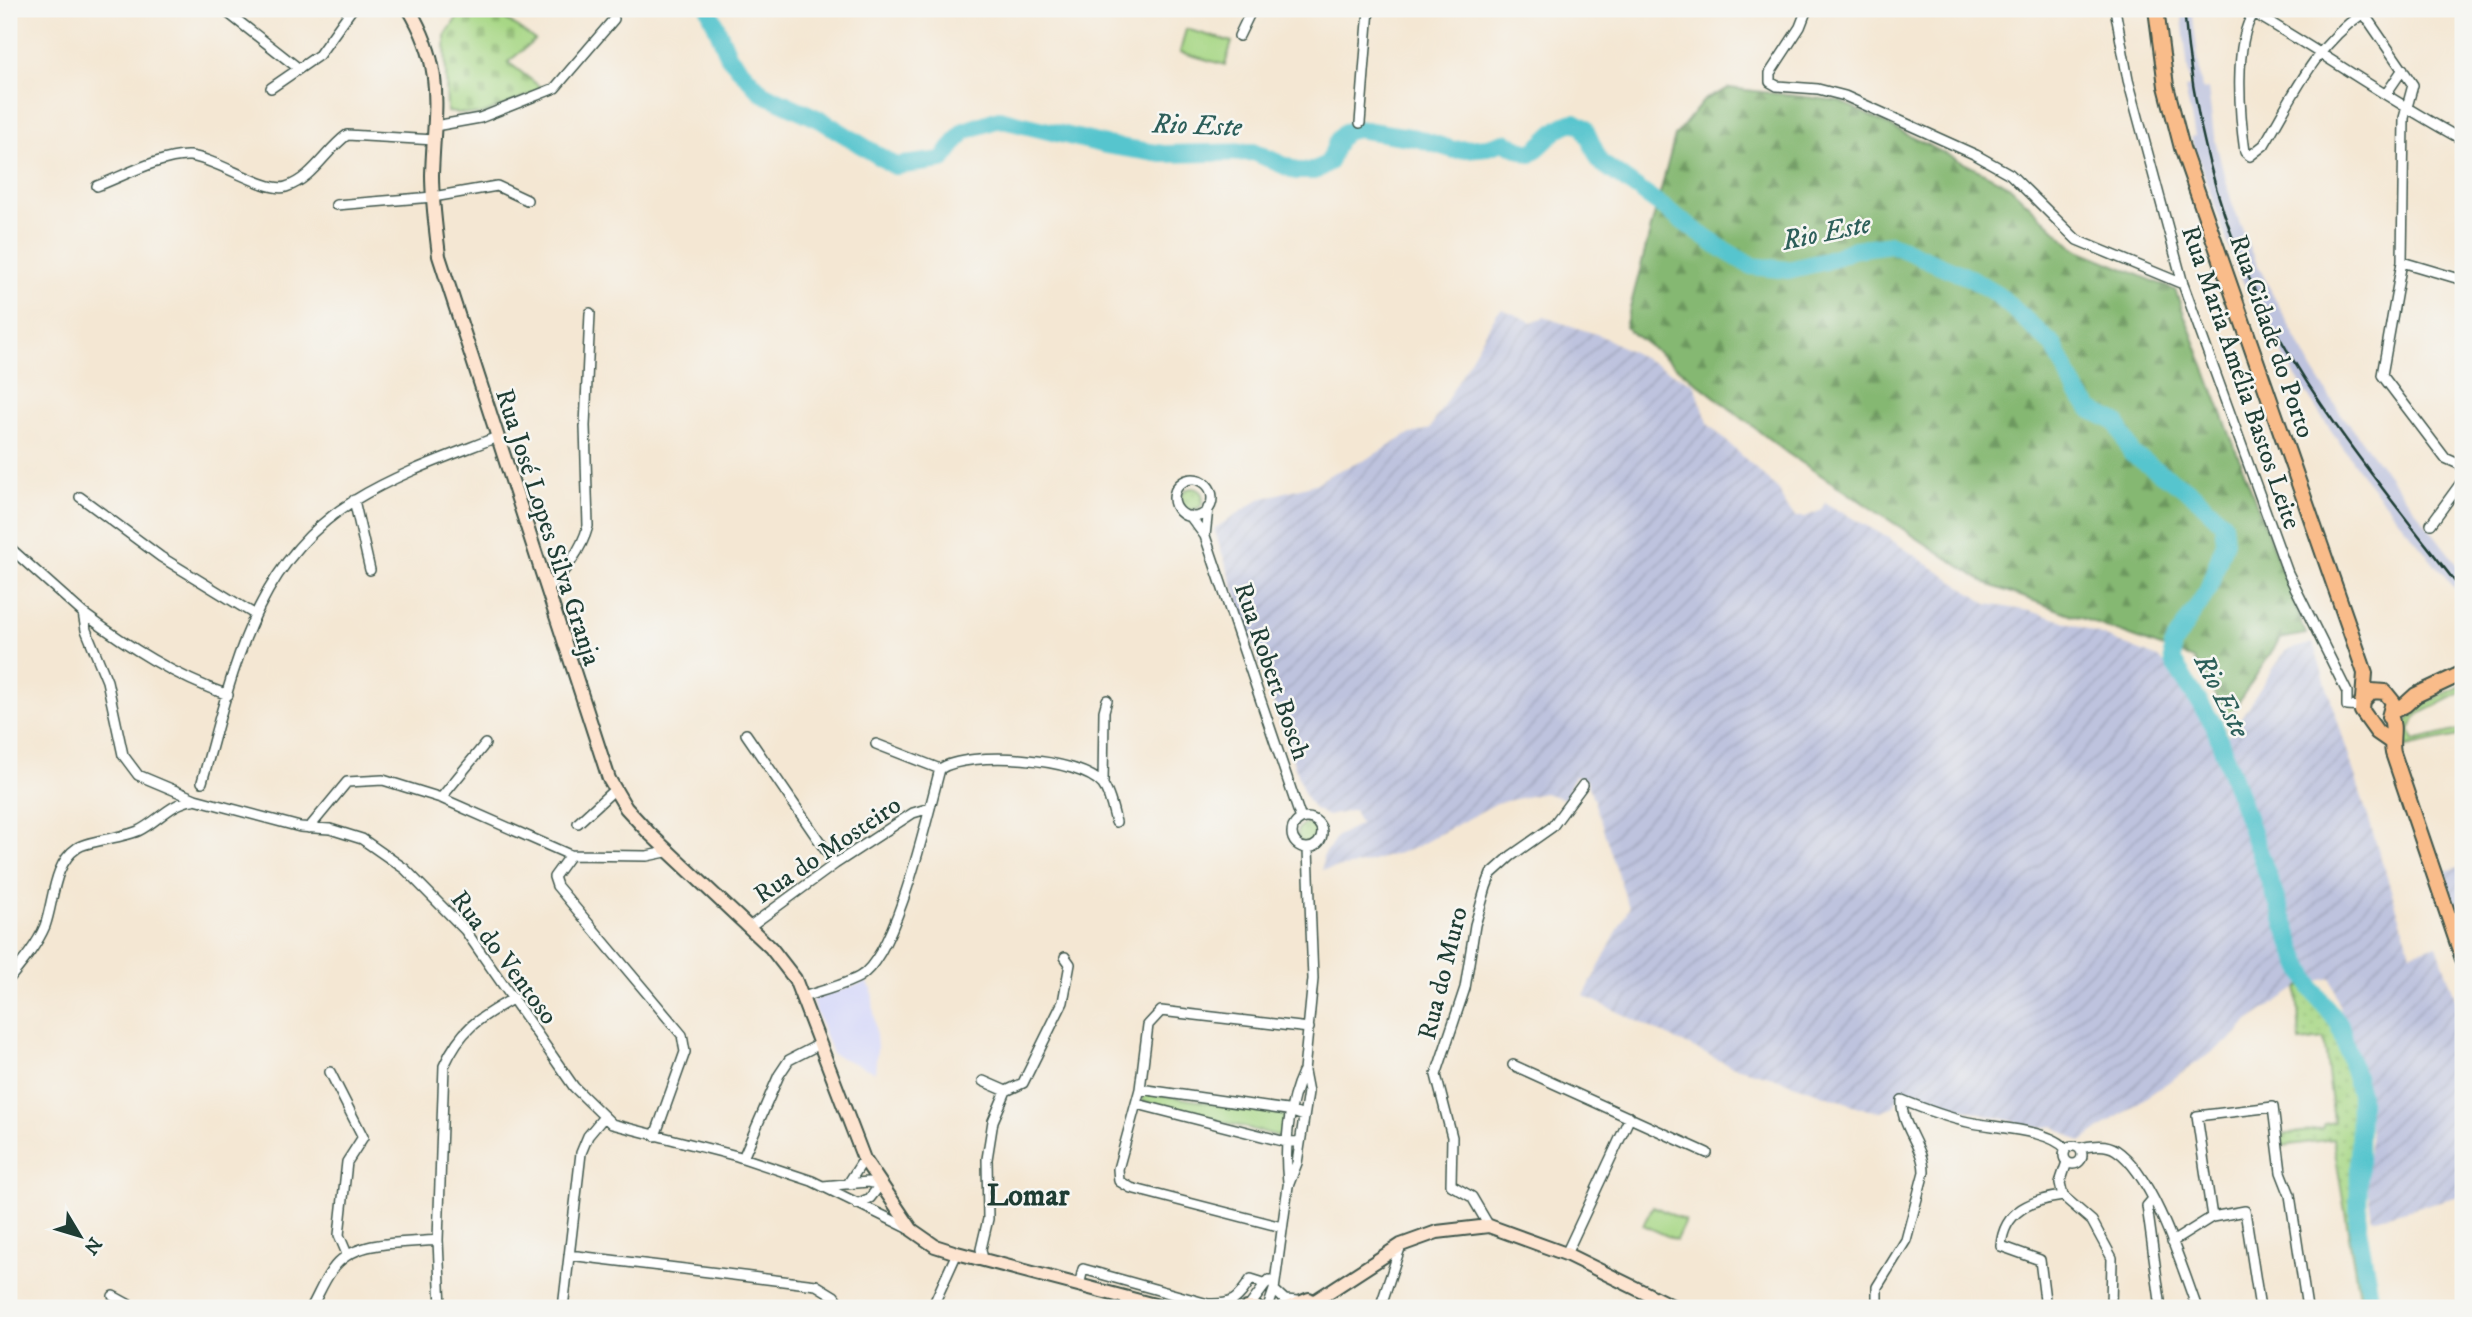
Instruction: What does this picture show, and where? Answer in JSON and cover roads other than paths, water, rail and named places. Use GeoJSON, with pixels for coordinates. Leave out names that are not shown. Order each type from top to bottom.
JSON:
{"type":"FeatureCollection","features":[{"type":"Feature","properties":{"kind":"main road","name":"Rua José Lopes Silva Granja"},"geometry":{"type":"LineString","coordinates":[[410,9],[424,34],[435,65],[433,197],[441,265],[608,779],[626,808],[666,852],[771,948],[795,979],[864,1159],[912,1230]]}},
{"type":"Feature","properties":{"kind":"main road","name":"Rua Cidade do Porto"},"geometry":{"type":"LineString","coordinates":[[2156,9],[2166,86],[2182,148],[2365,673],[2360,709],[2377,732],[2390,741]]}},
{"type":"Feature","properties":{"kind":"main road","name":"Rua Cidade do Porto"},"geometry":{"type":"LineString","coordinates":[[2365,673],[2380,685],[2393,702],[2390,741],[2463,959]]}},
{"type":"Feature","properties":{"kind":"main road"},"geometry":{"type":"LineString","coordinates":[[2416,695],[2397,691],[2367,694],[2360,709],[2380,722],[2416,695],[2463,673]]}},
{"type":"Feature","properties":{"kind":"main road"},"geometry":{"type":"LineString","coordinates":[[1287,1308],[1305,1304],[1334,1288],[1401,1245],[1437,1232],[1489,1226],[1566,1254],[1676,1308]]}},
{"type":"Feature","properties":{"kind":"main road"},"geometry":{"type":"LineString","coordinates":[[912,1230],[935,1246],[957,1253],[1166,1308]]}},
{"type":"Feature","properties":{"kind":"main road"},"geometry":{"type":"LineString","coordinates":[[1248,1308],[1256,1308]]}},
{"type":"Feature","properties":{"kind":"street"},"geometry":{"type":"LineString","coordinates":[[223,9],[298,68]]}},
{"type":"Feature","properties":{"kind":"street"},"geometry":{"type":"LineString","coordinates":[[271,88],[319,55],[352,9]]}},
{"type":"Feature","properties":{"kind":"street"},"geometry":{"type":"LineString","coordinates":[[1239,36],[1252,9]]}},
{"type":"Feature","properties":{"kind":"street"},"geometry":{"type":"LineString","coordinates":[[1360,123],[1370,9]]}},
{"type":"Feature","properties":{"kind":"street"},"geometry":{"type":"LineString","coordinates":[[1807,9],[1800,27],[1770,73],[1770,82],[1777,86],[1818,89],[1846,96],[1976,155],[2010,174],[2077,240],[2183,284]]}},
{"type":"Feature","properties":{"kind":"street","name":"Rua Maria Amélia Bastos Leite"},"geometry":{"type":"LineString","coordinates":[[2115,9],[2128,80],[2183,284],[2288,573],[2347,692],[2360,709]]}},
{"type":"Feature","properties":{"kind":"street"},"geometry":{"type":"LineString","coordinates":[[2463,140],[2407,109],[2320,52],[2254,13],[2246,24],[2241,75],[2241,127],[2245,152],[2250,156],[2264,145],[2320,52],[2342,27],[2362,11],[2413,86],[2407,109],[2404,118],[2402,262],[2382,375],[2445,458],[2463,466]]}},
{"type":"Feature","properties":{"kind":"street"},"geometry":{"type":"LineString","coordinates":[[97,186],[168,160],[189,156],[234,169],[267,188],[285,188],[305,177],[347,135],[435,133],[555,88],[614,19]]}},
{"type":"Feature","properties":{"kind":"street"},"geometry":{"type":"LineString","coordinates":[[2386,94],[2403,69]]}},
{"type":"Feature","properties":{"kind":"street"},"geometry":{"type":"LineString","coordinates":[[336,205],[433,197],[497,186],[527,200]]}},
{"type":"Feature","properties":{"kind":"street"},"geometry":{"type":"LineString","coordinates":[[2402,262],[2463,280]]}},
{"type":"Feature","properties":{"kind":"street"},"geometry":{"type":"LineString","coordinates":[[547,590],[569,566],[584,540],[588,526],[584,426],[590,313]]}},
{"type":"Feature","properties":{"kind":"street"},"geometry":{"type":"LineString","coordinates":[[202,782],[254,614],[291,554],[354,500],[399,477],[497,437]]}},
{"type":"Feature","properties":{"kind":"street","name":"Rua Robert Bosch"},"geometry":{"type":"LineString","coordinates":[[1205,536],[1212,497],[1207,486],[1197,480],[1185,481],[1176,489],[1174,500],[1178,510],[1190,516],[1205,536],[1301,820]]}},
{"type":"Feature","properties":{"kind":"street"},"geometry":{"type":"LineString","coordinates":[[2431,524],[2463,480]]}},
{"type":"Feature","properties":{"kind":"street"},"geometry":{"type":"LineString","coordinates":[[80,497],[161,557],[254,614]]}},
{"type":"Feature","properties":{"kind":"street"},"geometry":{"type":"LineString","coordinates":[[354,500],[370,570]]}},
{"type":"Feature","properties":{"kind":"street"},"geometry":{"type":"LineString","coordinates":[[1190,516],[1199,516],[1208,509]]}},
{"type":"Feature","properties":{"kind":"street"},"geometry":{"type":"LineString","coordinates":[[9,547],[83,613],[134,650],[177,674],[228,695]]}},
{"type":"Feature","properties":{"kind":"street","name":"Rua do Ventoso"},"geometry":{"type":"LineString","coordinates":[[83,613],[86,630],[107,681],[123,755],[138,775],[194,799],[309,828],[330,829],[362,839],[405,869],[465,930],[574,1087],[603,1118]]}},
{"type":"Feature","properties":{"kind":"street"},"geometry":{"type":"LineString","coordinates":[[1107,700],[1104,711],[1103,785],[1116,821]]}},
{"type":"Feature","properties":{"kind":"street"},"geometry":{"type":"LineString","coordinates":[[746,734],[835,864]]}},
{"type":"Feature","properties":{"kind":"street"},"geometry":{"type":"LineString","coordinates":[[441,798],[485,744]]}},
{"type":"Feature","properties":{"kind":"street"},"geometry":{"type":"LineString","coordinates":[[876,744],[940,769],[961,760],[1028,760],[1077,770],[1103,785]]}},
{"type":"Feature","properties":{"kind":"street"},"geometry":{"type":"LineString","coordinates":[[803,997],[859,977],[871,967],[905,899],[940,769]]}},
{"type":"Feature","properties":{"kind":"street"},"geometry":{"type":"LineString","coordinates":[[309,828],[347,782],[383,780],[441,798],[570,855],[647,856],[666,852]]}},
{"type":"Feature","properties":{"kind":"street","name":"Rua do Muro"},"geometry":{"type":"LineString","coordinates":[[1489,1226],[1472,1197],[1451,1185],[1452,1137],[1435,1081],[1465,988],[1475,925],[1491,874],[1552,827],[1583,785]]}},
{"type":"Feature","properties":{"kind":"street"},"geometry":{"type":"LineString","coordinates":[[578,822],[615,789]]}},
{"type":"Feature","properties":{"kind":"street"},"geometry":{"type":"LineString","coordinates":[[9,979],[25,959],[45,925],[52,894],[68,856],[79,846],[121,839],[147,827],[182,801],[194,799]]}},
{"type":"Feature","properties":{"kind":"street","name":"Rua do Mosteiro"},"geometry":{"type":"LineString","coordinates":[[749,927],[835,864],[913,813],[930,808]]}},
{"type":"Feature","properties":{"kind":"street","name":"Rua Robert Bosch"},"geometry":{"type":"LineString","coordinates":[[1314,819],[1322,829],[1320,842],[1308,849],[1296,844],[1292,835],[1294,826],[1301,820],[1314,819]]}},
{"type":"Feature","properties":{"kind":"street"},"geometry":{"type":"LineString","coordinates":[[1268,1308],[1288,1186],[1288,1142],[1292,1111],[1296,1087],[1304,1071],[1310,1028],[1313,979],[1308,849]]}},
{"type":"Feature","properties":{"kind":"street"},"geometry":{"type":"LineString","coordinates":[[570,855],[554,877],[557,886],[682,1035],[685,1052],[655,1136]]}},
{"type":"Feature","properties":{"kind":"street"},"geometry":{"type":"LineString","coordinates":[[983,1260],[981,1249],[988,1219],[989,1146],[993,1121],[1006,1091],[1023,1083],[1063,1002],[1070,964],[1065,957]]}},
{"type":"Feature","properties":{"kind":"street"},"geometry":{"type":"LineString","coordinates":[[441,1308],[438,1240],[444,1066],[453,1045],[472,1022],[514,998]]}},
{"type":"Feature","properties":{"kind":"street"},"geometry":{"type":"LineString","coordinates":[[1282,1227],[1131,1188],[1119,1181],[1118,1169],[1137,1104],[1148,1025],[1161,1011],[1310,1028]]}},
{"type":"Feature","properties":{"kind":"street"},"geometry":{"type":"LineString","coordinates":[[743,1158],[779,1075],[789,1060],[820,1044]]}},
{"type":"Feature","properties":{"kind":"street"},"geometry":{"type":"LineString","coordinates":[[1513,1065],[1707,1153]]}},
{"type":"Feature","properties":{"kind":"street"},"geometry":{"type":"LineString","coordinates":[[1288,1186],[1297,1163],[1308,1092],[1304,1071]]}},
{"type":"Feature","properties":{"kind":"street"},"geometry":{"type":"LineString","coordinates":[[330,1072],[363,1137],[347,1162],[339,1235],[347,1254]]}},
{"type":"Feature","properties":{"kind":"street"},"geometry":{"type":"LineString","coordinates":[[983,1081],[1006,1091]]}},
{"type":"Feature","properties":{"kind":"street"},"geometry":{"type":"LineString","coordinates":[[1140,1088],[1292,1111],[1304,1116]]}},
{"type":"Feature","properties":{"kind":"street"},"geometry":{"type":"LineString","coordinates":[[1877,1308],[1877,1287],[1906,1240],[1924,1171],[1924,1163],[1901,1104],[1902,1100],[1930,1112],[1970,1123],[2050,1137],[2066,1149]]}},
{"type":"Feature","properties":{"kind":"street"},"geometry":{"type":"LineString","coordinates":[[1137,1104],[1288,1142],[1300,1142]]}},
{"type":"Feature","properties":{"kind":"street"},"geometry":{"type":"LineString","coordinates":[[2212,1217],[2197,1116],[2273,1107],[2281,1172],[2290,1195],[2307,1308]]}},
{"type":"Feature","properties":{"kind":"street"},"geometry":{"type":"LineString","coordinates":[[1566,1254],[1630,1117]]}},
{"type":"Feature","properties":{"kind":"street"},"geometry":{"type":"LineString","coordinates":[[563,1308],[581,1153],[588,1136],[603,1118],[617,1126],[743,1158],[822,1186],[912,1230]]}},
{"type":"Feature","properties":{"kind":"street"},"geometry":{"type":"LineString","coordinates":[[2080,1147],[2083,1154],[2081,1161],[2074,1165],[2067,1162],[2063,1156],[2066,1149],[2072,1145],[2103,1145],[2117,1151],[2133,1167],[2153,1199],[2197,1308]]}},
{"type":"Feature","properties":{"kind":"street"},"geometry":{"type":"LineString","coordinates":[[848,1184],[864,1159]]}},
{"type":"Feature","properties":{"kind":"street"},"geometry":{"type":"LineString","coordinates":[[2067,1162],[2060,1183],[2063,1196],[2092,1221],[2112,1258],[2111,1308]]}},
{"type":"Feature","properties":{"kind":"street"},"geometry":{"type":"LineString","coordinates":[[822,1186],[868,1182],[880,1185],[870,1198],[857,1204]]}},
{"type":"Feature","properties":{"kind":"street"},"geometry":{"type":"LineString","coordinates":[[2046,1308],[2040,1260],[2008,1251],[2001,1246],[2002,1236],[2007,1220],[2020,1209],[2031,1202],[2063,1196]]}},
{"type":"Feature","properties":{"kind":"street"},"geometry":{"type":"LineString","coordinates":[[2153,1199],[2147,1206],[2161,1308]]}},
{"type":"Feature","properties":{"kind":"street"},"geometry":{"type":"LineString","coordinates":[[2172,1242],[2212,1217],[2245,1211],[2260,1308]]}},
{"type":"Feature","properties":{"kind":"street"},"geometry":{"type":"LineString","coordinates":[[311,1308],[332,1268],[347,1254],[369,1246],[438,1240]]}},
{"type":"Feature","properties":{"kind":"street"},"geometry":{"type":"LineString","coordinates":[[1380,1308],[1401,1245]]}},
{"type":"Feature","properties":{"kind":"street"},"geometry":{"type":"LineString","coordinates":[[932,1308],[957,1253]]}},
{"type":"Feature","properties":{"kind":"street"},"geometry":{"type":"LineString","coordinates":[[569,1255],[816,1285],[834,1296],[842,1308]]}},
{"type":"Feature","properties":{"kind":"street"},"geometry":{"type":"LineString","coordinates":[[1079,1286],[1083,1269],[1208,1304],[1227,1304],[1238,1298],[1251,1279],[1271,1287],[1285,1300],[1305,1304]]}},
{"type":"Feature","properties":{"kind":"street"},"geometry":{"type":"LineString","coordinates":[[1248,1308],[1271,1287]]}},
{"type":"Feature","properties":{"kind":"street"},"geometry":{"type":"LineString","coordinates":[[113,1296],[135,1308]]}},
{"type":"Feature","properties":{"kind":"waterway","name":"Rio Este"},"geometry":{"type":"LineString","coordinates":[[709,9],[729,57],[762,93],[821,120],[895,166],[942,160],[964,131],[999,119],[1106,145],[1163,154],[1254,152],[1296,171],[1315,171],[1329,162],[1338,140],[1345,132],[1357,129],[1416,138],[1454,150],[1488,147],[1504,142],[1530,154],[1556,131],[1575,122],[1584,127],[1600,162],[1716,245],[1751,266],[1788,270],[1826,261],[1855,249],[1891,244],[1970,278],[1997,294],[2054,346],[2077,393],[2092,410],[2117,423],[2132,454],[2193,494],[2223,523],[2225,541],[2208,590],[2172,646],[2173,662],[2214,725],[2296,955],[2312,989],[2340,1025],[2360,1094],[2358,1228],[2372,1308]]}},
{"type":"Feature","properties":{"kind":"railway"},"geometry":{"type":"LineString","coordinates":[[2184,9],[2193,85],[2209,161],[2232,235],[2262,305],[2283,344],[2331,418],[2463,592]]}},
{"type":"Feature","properties":{"kind":"district","name":"Lomar"},"geometry":{"type":"Point","coordinates":[1028,1195]}}]}
